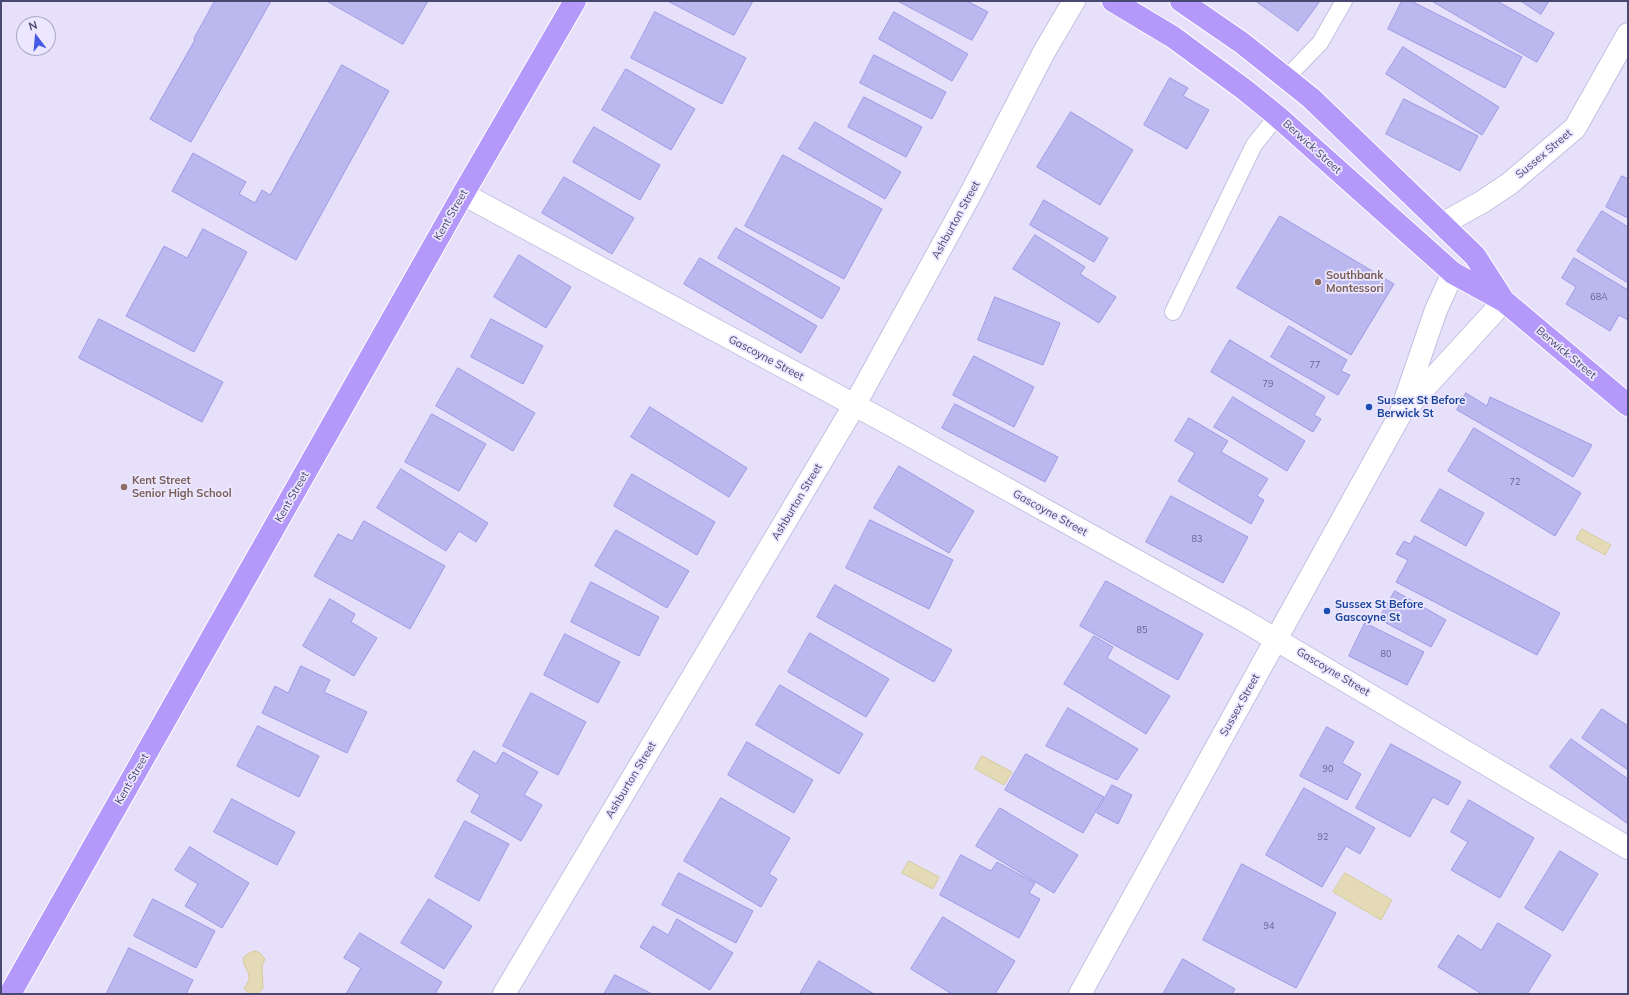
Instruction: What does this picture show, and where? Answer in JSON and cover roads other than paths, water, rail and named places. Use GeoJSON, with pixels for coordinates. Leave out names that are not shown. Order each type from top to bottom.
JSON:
{"type":"FeatureCollection","features":[{"type":"Feature","properties":{"kind":"main road","name":"Kent Street"},"geometry":{"type":"LineString","coordinates":[[10,994],[463,194],[575,1]]}},
{"type":"Feature","properties":{"kind":"main road","name":"Berwick Street"},"geometry":{"type":"LineString","coordinates":[[1113,1],[1173,37],[1277,116],[1453,273],[1504,301],[1628,405]]}},
{"type":"Feature","properties":{"kind":"main road","name":"Berwick Street"},"geometry":{"type":"LineString","coordinates":[[1181,1],[1242,43],[1311,98],[1475,256],[1504,301]]}},
{"type":"Feature","properties":{"kind":"street","name":"Ashburton Street"},"geometry":{"type":"LineString","coordinates":[[504,994],[854,406],[971,193],[1044,52],[1074,1]]}},
{"type":"Feature","properties":{"kind":"street","name":"Sussex Street"},"geometry":{"type":"LineString","coordinates":[[1442,224],[1482,202],[1509,184],[1575,128],[1628,34]]}},
{"type":"Feature","properties":{"kind":"street","name":"Gascoyne Street"},"geometry":{"type":"LineString","coordinates":[[463,194],[1188,589],[1276,639],[1628,848]]}},
{"type":"Feature","properties":{"kind":"street","name":"Sussex Street"},"geometry":{"type":"LineString","coordinates":[[1080,994],[1400,415],[1436,310],[1453,273]]}},
{"type":"Feature","properties":{"kind":"street","name":"Sussex Street"},"geometry":{"type":"LineString","coordinates":[[1400,415],[1504,301]]}},
{"type":"Feature","properties":{"kind":"lane"},"geometry":{"type":"LineString","coordinates":[[1286,78],[1320,43],[1344,1]]}},
{"type":"Feature","properties":{"kind":"lane"},"geometry":{"type":"LineString","coordinates":[[1173,312],[1254,145],[1277,116]]}},
{"type":"Feature","properties":{"kind":"place","name":"Southbank Montessori"},"geometry":{"type":"Point","coordinates":[1318,282]}},
{"type":"Feature","properties":{"kind":"place","name":"Sussex St Before Berwick St"},"geometry":{"type":"Point","coordinates":[1369,407]}},
{"type":"Feature","properties":{"kind":"place","name":"Kent Street Senior High School"},"geometry":{"type":"Point","coordinates":[124,487]}},
{"type":"Feature","properties":{"kind":"place","name":"Sussex St Before Gascoyne St"},"geometry":{"type":"Point","coordinates":[1327,611]}}]}
